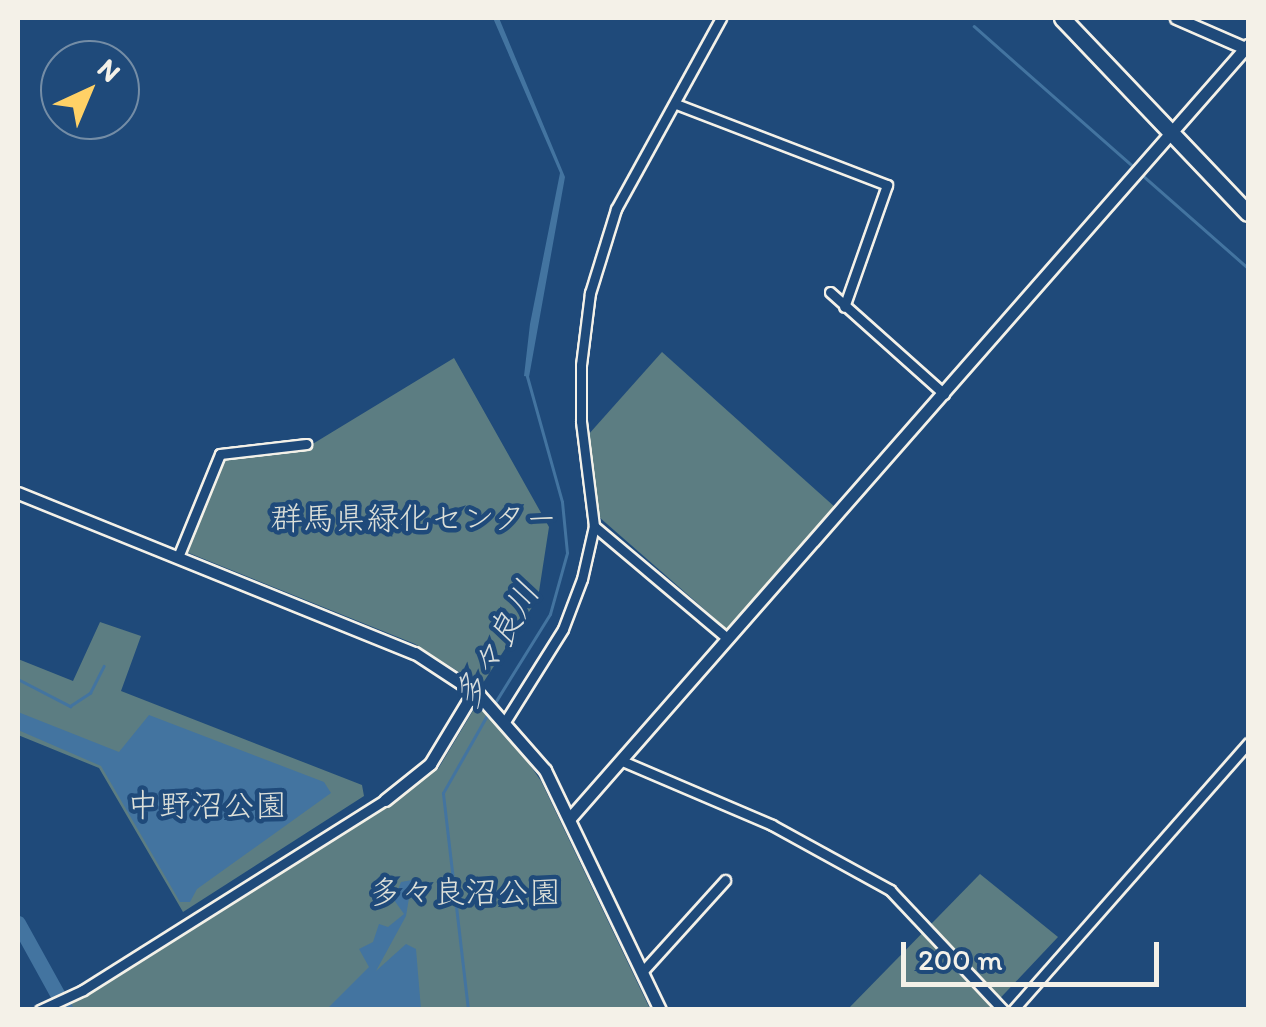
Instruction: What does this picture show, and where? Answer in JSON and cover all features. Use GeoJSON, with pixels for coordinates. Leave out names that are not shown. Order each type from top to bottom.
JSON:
{"type":"FeatureCollection","features":[{"type":"Feature","properties":{"kind":"highway"},"geometry":{"type":"LineString","coordinates":[[1062,18],[1248,213]]}},
{"type":"Feature","properties":{"kind":"street"},"geometry":{"type":"LineString","coordinates":[[504,718],[572,608],[594,526],[580,396],[590,294],[616,208],[721,18]]}},
{"type":"Feature","properties":{"kind":"street"},"geometry":{"type":"LineString","coordinates":[[570,818],[1248,47],[1176,18]]}},
{"type":"Feature","properties":{"kind":"street"},"geometry":{"type":"LineString","coordinates":[[676,104],[886,186],[844,307]]}},
{"type":"Feature","properties":{"kind":"street"},"geometry":{"type":"LineString","coordinates":[[830,292],[944,394]]}},
{"type":"Feature","properties":{"kind":"street"},"geometry":{"type":"LineString","coordinates":[[178,557],[220,454],[306,444]]}},
{"type":"Feature","properties":{"kind":"street"},"geometry":{"type":"LineString","coordinates":[[18,493],[415,653],[478,695],[504,718],[545,770],[660,1010]]}},
{"type":"Feature","properties":{"kind":"street"},"geometry":{"type":"LineString","coordinates":[[594,526],[728,638]]}},
{"type":"Feature","properties":{"kind":"street"},"geometry":{"type":"LineString","coordinates":[[43,1008],[70,997],[385,800],[430,764],[478,695]]}},
{"type":"Feature","properties":{"kind":"street"},"geometry":{"type":"LineString","coordinates":[[1013,1010],[1248,743]]}},
{"type":"Feature","properties":{"kind":"street"},"geometry":{"type":"LineString","coordinates":[[622,760],[772,825],[890,890],[1004,1010]]}},
{"type":"Feature","properties":{"kind":"street"},"geometry":{"type":"LineString","coordinates":[[642,972],[726,880]]}},
{"type":"Feature","properties":{"kind":"green space"},"geometry":{"type":"Polygon","coordinates":[[[662,352],[836,508],[728,630],[599,517],[588,435],[662,352]]]}},
{"type":"Feature","properties":{"kind":"green space","name":"群馬県緑化センター"},"geometry":{"type":"Polygon","coordinates":[[[454,358],[549,527],[538,598],[481,686],[415,644],[184,551],[224,456],[306,448],[454,358]]]}},
{"type":"Feature","properties":{"kind":"green space","name":"中野沼公園"},"geometry":{"type":"Polygon","coordinates":[[[100,622],[141,636],[121,691],[362,785],[364,796],[183,912],[99,768],[18,735],[18,659],[73,681],[100,622]]]}},
{"type":"Feature","properties":{"kind":"green space","name":"多々良沼公園"},"geometry":{"type":"Polygon","coordinates":[[[477,704],[507,732],[541,781],[650,1009],[51,1010],[438,769],[477,704]]]}},
{"type":"Feature","properties":{"kind":"green space"},"geometry":{"type":"Polygon","coordinates":[[[980,874],[1058,937],[990,1009],[847,1010],[980,874]]]}},
{"type":"Feature","properties":{"kind":"water"},"geometry":{"type":"Polygon","coordinates":[[[493,18],[499,18],[565,177],[529,377],[524,376],[530,324],[560,173],[493,18]]]}},
{"type":"Feature","properties":{"kind":"water"},"geometry":{"type":"Polygon","coordinates":[[[18,712],[119,752],[149,715],[324,782],[331,793],[197,889],[190,902],[180,902],[101,766],[18,730],[18,712]]]}},
{"type":"Feature","properties":{"kind":"water"},"geometry":{"type":"Polygon","coordinates":[[[412,880],[406,916],[376,971],[406,944],[416,949],[421,1009],[327,1009],[369,967],[359,949],[373,942],[379,924],[388,927],[404,914],[394,900],[401,882],[412,880]]]}},
{"type":"Feature","properties":{"kind":"waterway"},"geometry":{"type":"LineString","coordinates":[[974,26],[1134,167]]}},
{"type":"Feature","properties":{"kind":"waterway"},"geometry":{"type":"LineString","coordinates":[[1140,173],[1248,268]]}},
{"type":"Feature","properties":{"kind":"waterway","name":"多々良川"},"geometry":{"type":"LineString","coordinates":[[493,706],[550,614],[567,553],[562,502],[527,377]]}},
{"type":"Feature","properties":{"kind":"waterway"},"geometry":{"type":"LineString","coordinates":[[18,679],[70,706],[90,693],[104,666]]}},
{"type":"Feature","properties":{"kind":"waterway","name":"多々良川"},"geometry":{"type":"LineString","coordinates":[[468,1010],[443,793],[489,712]]}},
{"type":"Feature","properties":{"kind":"waterway"},"geometry":{"type":"LineString","coordinates":[[18,923],[66,1010]]}}]}
